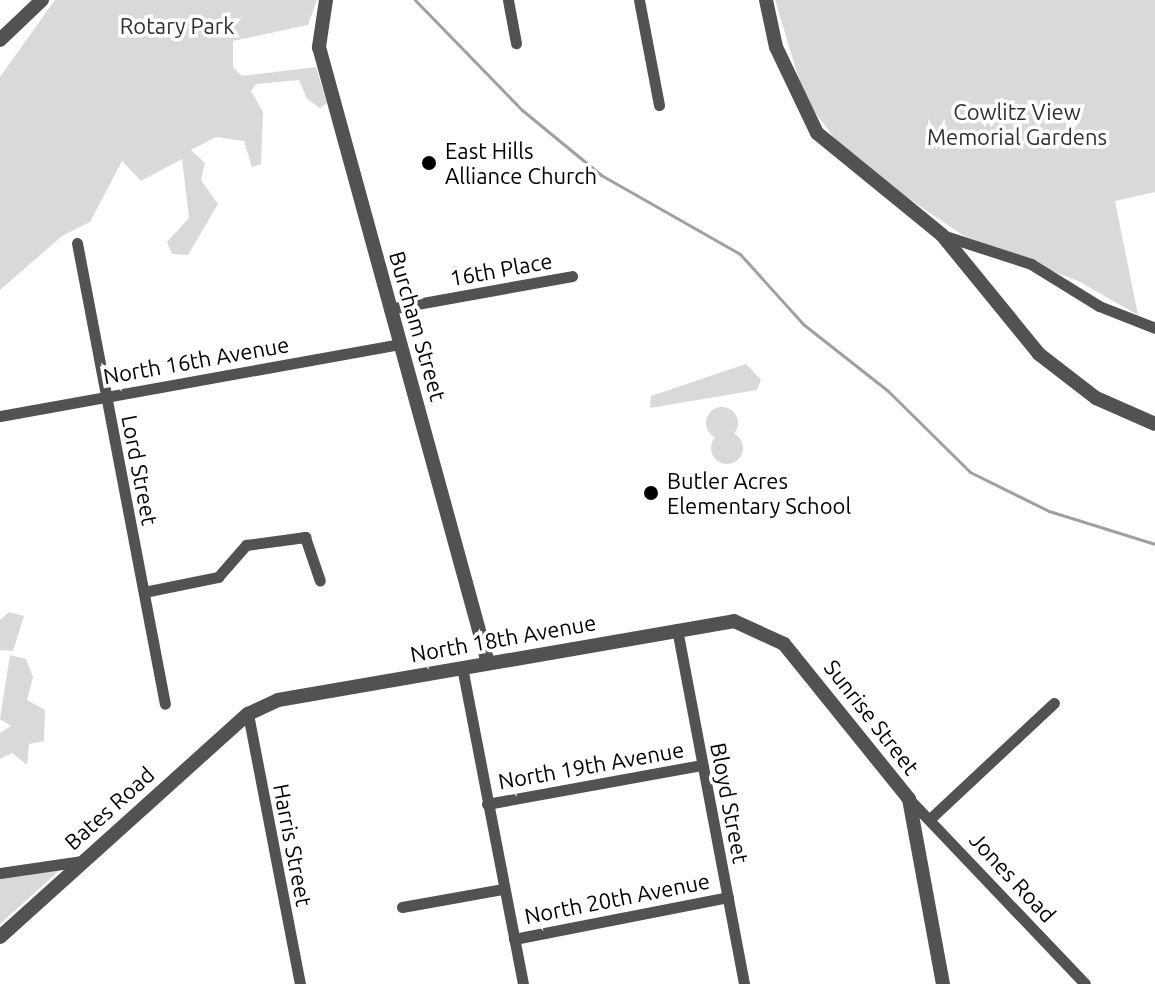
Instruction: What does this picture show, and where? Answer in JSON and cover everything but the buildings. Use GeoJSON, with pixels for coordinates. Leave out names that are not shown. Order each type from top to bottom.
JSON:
{"type":"FeatureCollection","features":[{"type":"Feature","properties":{"kind":"street"},"geometry":{"type":"LineString","coordinates":[[0,40],[42,0]]}},
{"type":"Feature","properties":{"kind":"street","name":"Burcham Street"},"geometry":{"type":"LineString","coordinates":[[326,0],[319,47],[488,663]]}},
{"type":"Feature","properties":{"kind":"street"},"geometry":{"type":"LineString","coordinates":[[508,0],[516,43]]}},
{"type":"Feature","properties":{"kind":"street"},"geometry":{"type":"LineString","coordinates":[[639,0],[659,105]]}},
{"type":"Feature","properties":{"kind":"street"},"geometry":{"type":"LineString","coordinates":[[766,0],[776,47],[800,104],[836,154],[942,235],[1039,354],[1096,398],[1155,424]]}},
{"type":"Feature","properties":{"kind":"street"},"geometry":{"type":"LineString","coordinates":[[942,235],[1031,264],[1099,306],[1155,328]]}},
{"type":"Feature","properties":{"kind":"street","name":"Lord Street"},"geometry":{"type":"LineString","coordinates":[[77,243],[165,704]]}},
{"type":"Feature","properties":{"kind":"street","name":"16th Place"},"geometry":{"type":"LineString","coordinates":[[389,309],[572,276]]}},
{"type":"Feature","properties":{"kind":"street","name":"North 16th Avenue"},"geometry":{"type":"LineString","coordinates":[[0,416],[400,344]]}},
{"type":"Feature","properties":{"kind":"street"},"geometry":{"type":"LineString","coordinates":[[144,592],[218,577],[246,545],[305,537],[320,581]]}},
{"type":"Feature","properties":{"kind":"street","name":"North 18th Avenue"},"geometry":{"type":"LineString","coordinates":[[248,714],[278,700],[677,629],[734,621],[768,632]]}},
{"type":"Feature","properties":{"kind":"street","name":"Bloyd Street"},"geometry":{"type":"LineString","coordinates":[[677,629],[744,984]]}},
{"type":"Feature","properties":{"kind":"street","name":"Sunrise Street"},"geometry":{"type":"LineString","coordinates":[[768,632],[909,799],[943,984]]}},
{"type":"Feature","properties":{"kind":"street"},"geometry":{"type":"LineString","coordinates":[[462,667],[523,984]]}},
{"type":"Feature","properties":{"kind":"street"},"geometry":{"type":"LineString","coordinates":[[932,817],[1054,703]]}},
{"type":"Feature","properties":{"kind":"street","name":"Bates Road"},"geometry":{"type":"LineString","coordinates":[[0,937],[248,714]]}},
{"type":"Feature","properties":{"kind":"street","name":"Harris Street"},"geometry":{"type":"LineString","coordinates":[[248,714],[300,984]]}},
{"type":"Feature","properties":{"kind":"street","name":"North 19th Avenue"},"geometry":{"type":"LineString","coordinates":[[487,804],[702,765]]}},
{"type":"Feature","properties":{"kind":"street","name":"Jones Road"},"geometry":{"type":"LineString","coordinates":[[909,799],[932,817],[1085,984]]}},
{"type":"Feature","properties":{"kind":"street"},"geometry":{"type":"LineString","coordinates":[[0,873],[82,861]]}},
{"type":"Feature","properties":{"kind":"street","name":"North 20th Avenue"},"geometry":{"type":"LineString","coordinates":[[402,907],[503,889]]}},
{"type":"Feature","properties":{"kind":"street","name":"North 20th Avenue"},"geometry":{"type":"LineString","coordinates":[[514,939],[728,897]]}},
{"type":"Feature","properties":{"kind":"green space","name":"Rotary Park"},"geometry":{"type":"Polygon","coordinates":[[[55,0],[317,0],[308,25],[233,41],[233,67],[242,76],[316,67],[327,103],[320,108],[307,99],[299,80],[256,84],[251,91],[263,112],[261,164],[252,167],[244,141],[216,137],[191,150],[205,163],[201,180],[218,204],[188,255],[172,254],[167,242],[189,218],[182,159],[141,181],[122,161],[90,222],[62,236],[0,290],[0,77],[55,0]]]}},
{"type":"Feature","properties":{"kind":"green space","name":"Cowlitz View Memorial Gardens"},"geometry":{"type":"Polygon","coordinates":[[[775,0],[1155,0],[1155,192],[1115,201],[1138,315],[1078,281],[964,236],[850,159],[805,99],[775,0]]]}},
{"type":"Feature","properties":{"kind":"green space"},"geometry":{"type":"Polygon","coordinates":[[[746,364],[761,380],[757,390],[650,408],[651,396],[746,364]]]}},
{"type":"Feature","properties":{"kind":"green space"},"geometry":{"type":"Polygon","coordinates":[[[722,407],[733,412],[738,423],[733,434],[722,439],[711,434],[706,423],[711,412],[722,407]]]}},
{"type":"Feature","properties":{"kind":"green space"},"geometry":{"type":"Polygon","coordinates":[[[727,432],[738,437],[743,448],[738,459],[727,464],[716,459],[711,448],[716,437],[727,432]]]}},
{"type":"Feature","properties":{"kind":"green space"},"geometry":{"type":"Polygon","coordinates":[[[9,612],[24,616],[13,651],[0,650],[0,620],[9,612]]]}},
{"type":"Feature","properties":{"kind":"green space"},"geometry":{"type":"Polygon","coordinates":[[[10,655],[26,659],[33,677],[27,700],[45,710],[44,741],[29,744],[27,765],[12,753],[0,759],[0,733],[11,726],[0,719],[10,655]]]}},
{"type":"Feature","properties":{"kind":"green space"},"geometry":{"type":"Polygon","coordinates":[[[61,869],[0,924],[0,878],[61,869]]]}},
{"type":"Feature","properties":{"kind":"waterway"},"geometry":{"type":"LineString","coordinates":[[415,0],[522,110],[601,175],[740,254],[803,324],[888,391],[970,472],[1049,511],[1155,544]]}},
{"type":"Feature","properties":{"kind":"place","name":"East Hills Alliance Church"},"geometry":{"type":"Point","coordinates":[429,163]}},
{"type":"Feature","properties":{"kind":"place","name":"Butler Acres Elementary School"},"geometry":{"type":"Point","coordinates":[651,493]}}]}
